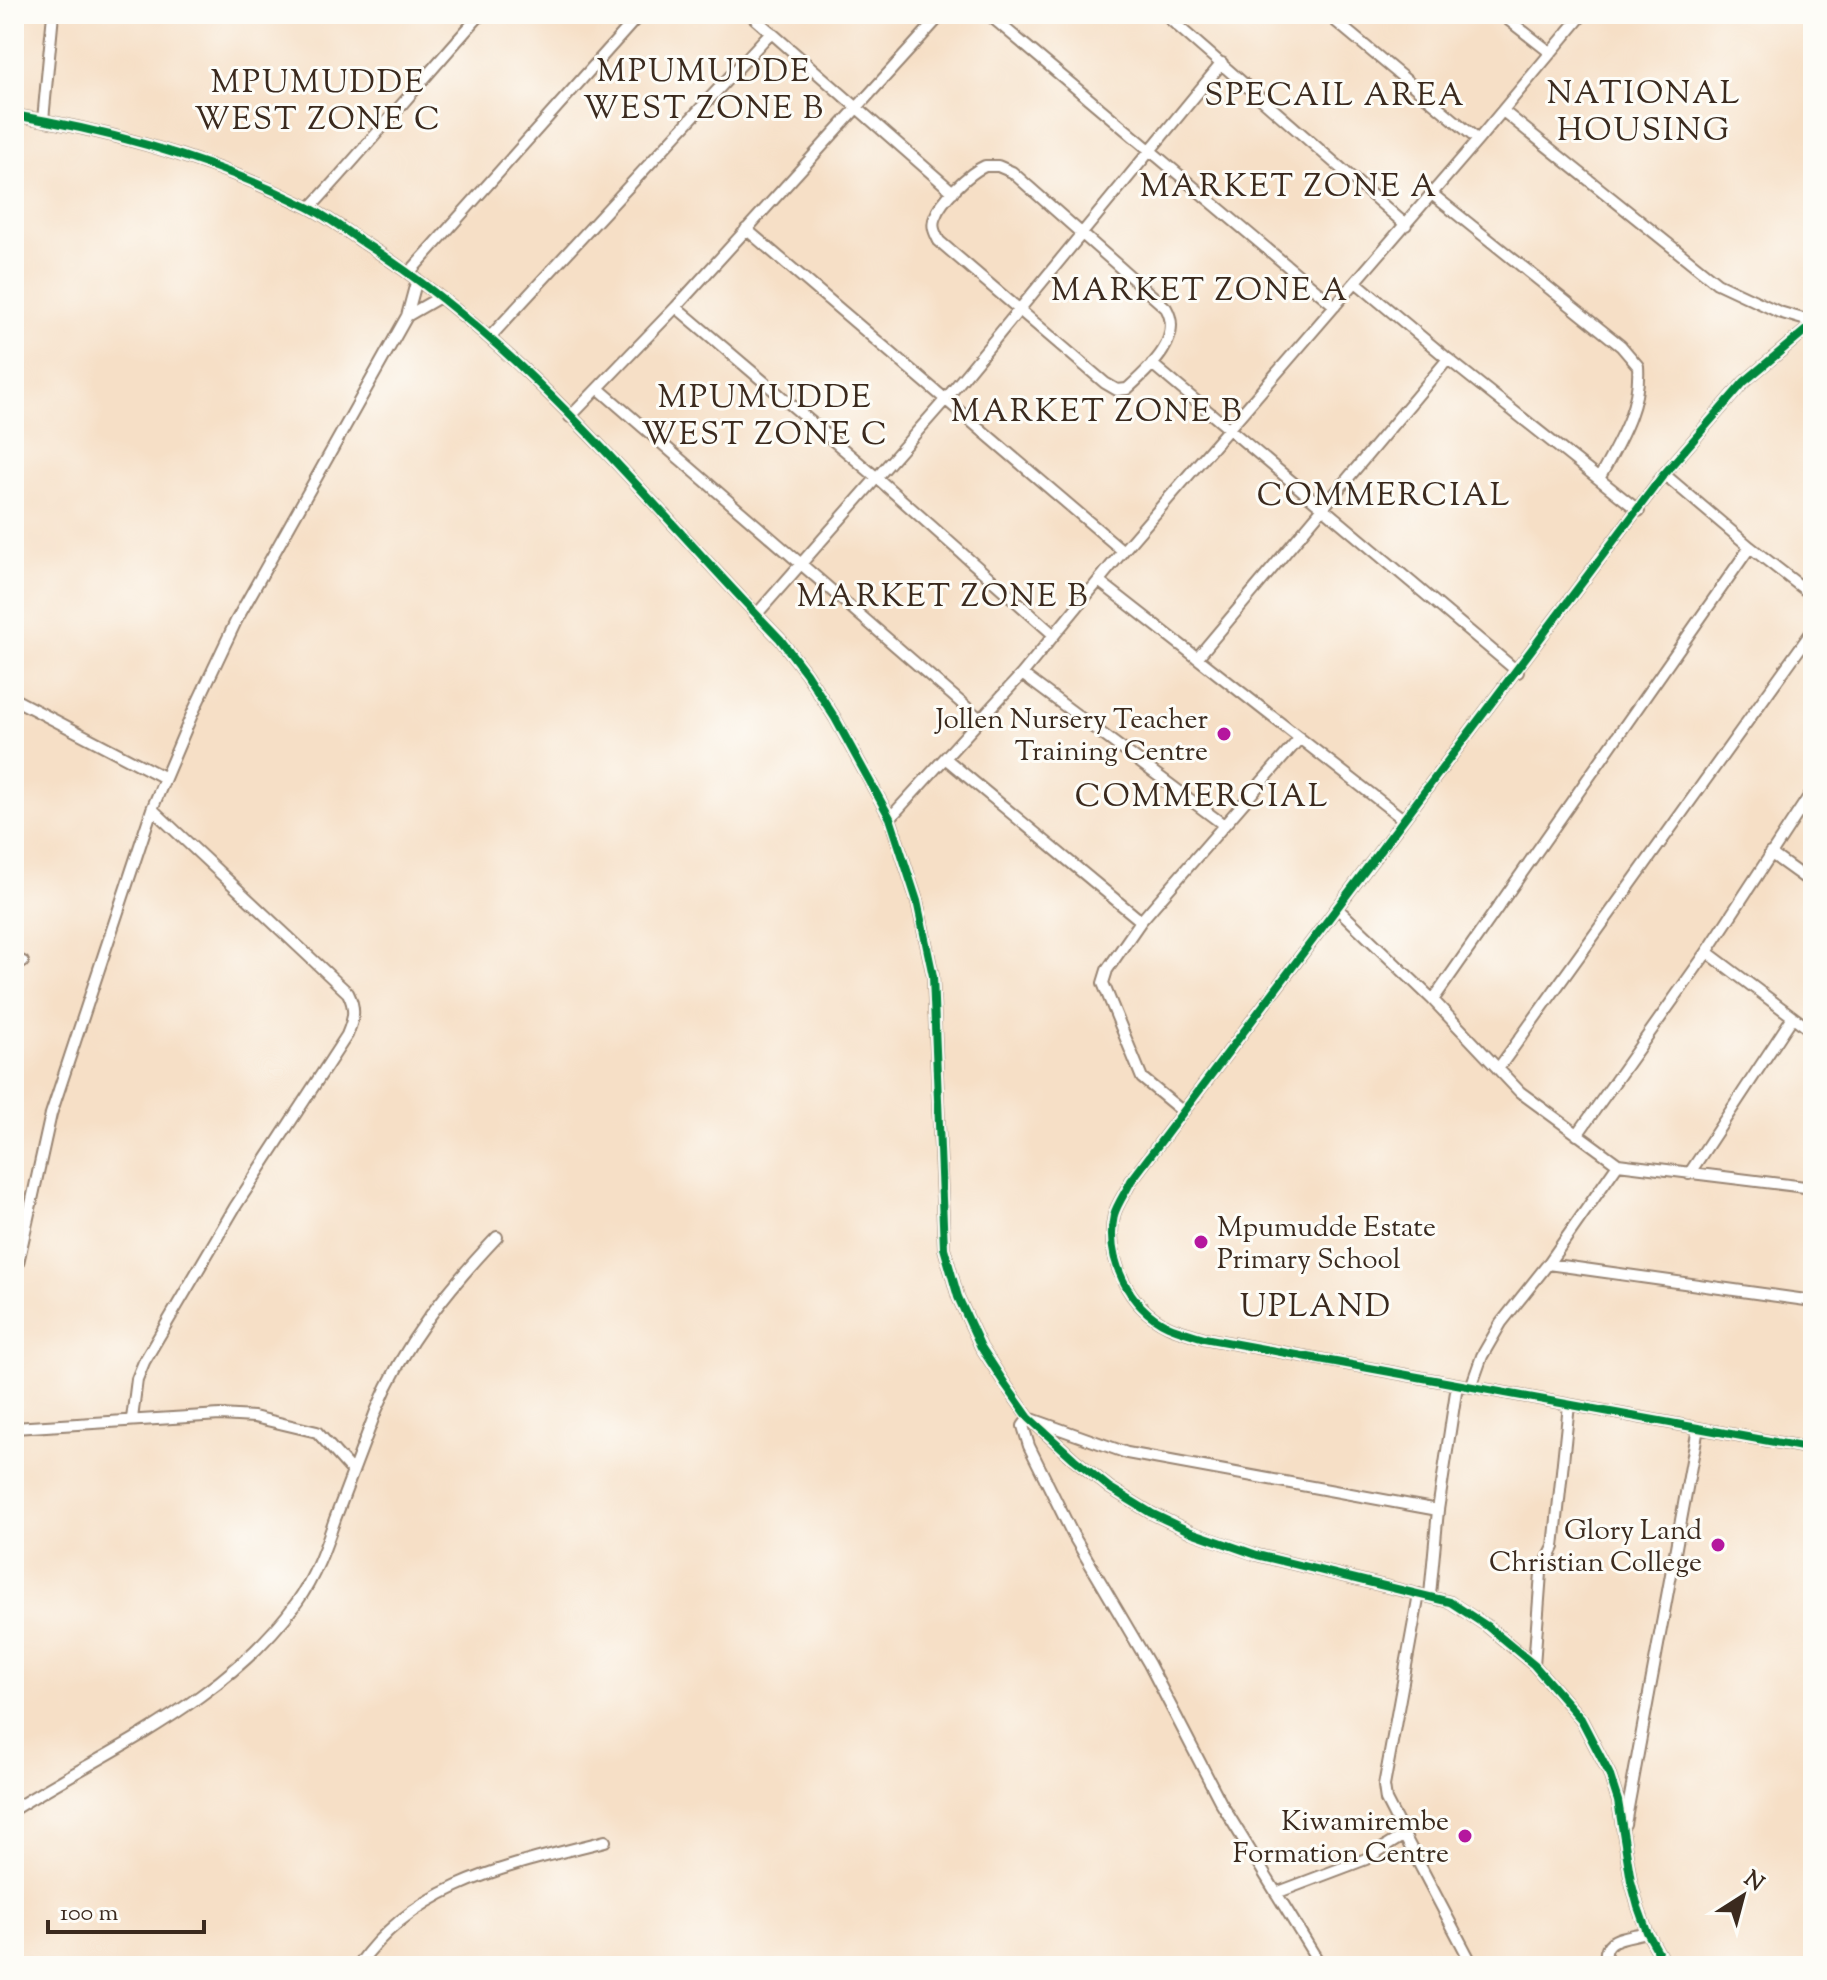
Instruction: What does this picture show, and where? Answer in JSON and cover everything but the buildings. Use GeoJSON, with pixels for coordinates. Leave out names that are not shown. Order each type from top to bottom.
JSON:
{"type":"FeatureCollection","features":[{"type":"Feature","properties":{"kind":"street"},"geometry":{"type":"LineString","coordinates":[[43,120],[53,14]]}},
{"type":"Feature","properties":{"kind":"street"},"geometry":{"type":"LineString","coordinates":[[310,208],[361,155],[429,71],[481,14]]}},
{"type":"Feature","properties":{"kind":"street"},"geometry":{"type":"LineString","coordinates":[[14,1281],[51,1114],[152,809],[236,621],[407,316],[413,276],[640,14]]}},
{"type":"Feature","properties":{"kind":"street"},"geometry":{"type":"LineString","coordinates":[[750,14],[953,192]]}},
{"type":"Feature","properties":{"kind":"street"},"geometry":{"type":"LineString","coordinates":[[570,417],[676,307],[942,14]]}},
{"type":"Feature","properties":{"kind":"street"},"geometry":{"type":"LineString","coordinates":[[988,14],[1335,306]]}},
{"type":"Feature","properties":{"kind":"street"},"geometry":{"type":"LineString","coordinates":[[1164,14],[1406,225]]}},
{"type":"Feature","properties":{"kind":"street"},"geometry":{"type":"LineString","coordinates":[[1327,14],[1478,140]]}},
{"type":"Feature","properties":{"kind":"street"},"geometry":{"type":"LineString","coordinates":[[1501,14],[1551,53]]}},
{"type":"Feature","properties":{"kind":"street"},"geometry":{"type":"LineString","coordinates":[[890,818],[1022,674],[1123,551],[1357,283],[1583,14]]}},
{"type":"Feature","properties":{"kind":"street"},"geometry":{"type":"LineString","coordinates":[[490,337],[771,32]]}},
{"type":"Feature","properties":{"kind":"street"},"geometry":{"type":"LineString","coordinates":[[756,615],[945,400],[1222,63]]}},
{"type":"Feature","properties":{"kind":"street"},"geometry":{"type":"LineString","coordinates":[[1503,111],[1717,283],[1769,308],[1813,323]]}},
{"type":"Feature","properties":{"kind":"street"},"geometry":{"type":"LineString","coordinates":[[14,115],[164,149],[224,171],[310,208],[413,276],[490,337],[570,417],[756,615],[806,673],[835,718],[890,818],[917,901],[933,976],[944,1248],[958,1297],[981,1347],[1029,1418],[1110,1488],[1151,1513],[1191,1532],[1289,1564],[1424,1594],[1467,1612],[1534,1665],[1581,1719],[1609,1773],[1631,1881],[1647,1932],[1666,1966]]}},
{"type":"Feature","properties":{"kind":"street"},"geometry":{"type":"LineString","coordinates":[[985,166],[998,166],[1012,172],[1084,233],[1166,308],[1171,317],[1171,338],[1152,364],[1127,389],[1117,390],[1105,383],[939,241],[933,230],[935,216],[973,171],[985,166]]}},
{"type":"Feature","properties":{"kind":"street"},"geometry":{"type":"LineString","coordinates":[[1432,194],[1621,346],[1638,366],[1638,396],[1625,430],[1599,479]]}},
{"type":"Feature","properties":{"kind":"street"},"geometry":{"type":"LineString","coordinates":[[746,229],[1123,551]]}},
{"type":"Feature","properties":{"kind":"street"},"geometry":{"type":"LineString","coordinates":[[1357,283],[1639,511]]}},
{"type":"Feature","properties":{"kind":"street"},"geometry":{"type":"LineString","coordinates":[[407,316],[440,297]]}},
{"type":"Feature","properties":{"kind":"street"},"geometry":{"type":"LineString","coordinates":[[676,307],[876,477],[1054,635]]}},
{"type":"Feature","properties":{"kind":"street"},"geometry":{"type":"LineString","coordinates":[[1813,323],[1744,382],[1664,474],[1518,672],[1403,819],[1131,1181],[1115,1213],[1112,1246],[1121,1276],[1138,1304],[1166,1325],[1204,1338],[1813,1449]]}},
{"type":"Feature","properties":{"kind":"street"},"geometry":{"type":"LineString","coordinates":[[1197,658],[1448,359]]}},
{"type":"Feature","properties":{"kind":"street"},"geometry":{"type":"LineString","coordinates":[[1152,364],[1518,672]]}},
{"type":"Feature","properties":{"kind":"street"},"geometry":{"type":"LineString","coordinates":[[599,389],[980,719]]}},
{"type":"Feature","properties":{"kind":"street"},"geometry":{"type":"LineString","coordinates":[[1664,474],[1813,596]]}},
{"type":"Feature","properties":{"kind":"street"},"geometry":{"type":"LineString","coordinates":[[1433,1000],[1750,547]]}},
{"type":"Feature","properties":{"kind":"street"},"geometry":{"type":"LineString","coordinates":[[1099,581],[1403,819]]}},
{"type":"Feature","properties":{"kind":"street"},"geometry":{"type":"LineString","coordinates":[[1498,1069],[1813,630]]}},
{"type":"Feature","properties":{"kind":"street"},"geometry":{"type":"LineString","coordinates":[[1022,674],[1224,825]]}},
{"type":"Feature","properties":{"kind":"street"},"geometry":{"type":"LineString","coordinates":[[14,699],[165,778]]}},
{"type":"Feature","properties":{"kind":"street"},"geometry":{"type":"LineString","coordinates":[[1182,1111],[1142,1078],[1103,983],[1107,970],[1141,921],[1300,738]]}},
{"type":"Feature","properties":{"kind":"street"},"geometry":{"type":"LineString","coordinates":[[945,758],[1141,921]]}},
{"type":"Feature","properties":{"kind":"street"},"geometry":{"type":"LineString","coordinates":[[1577,1135],[1707,952],[1813,790]]}},
{"type":"Feature","properties":{"kind":"street"},"geometry":{"type":"LineString","coordinates":[[132,1419],[137,1379],[144,1362],[235,1207],[347,1035],[354,1018],[354,1006],[348,993],[152,809]]}},
{"type":"Feature","properties":{"kind":"street"},"geometry":{"type":"LineString","coordinates":[[1770,853],[1813,884]]}},
{"type":"Feature","properties":{"kind":"street"},"geometry":{"type":"LineString","coordinates":[[1337,908],[1433,1000],[1520,1092],[1618,1164],[1813,1188]]}},
{"type":"Feature","properties":{"kind":"street"},"geometry":{"type":"LineString","coordinates":[[1707,952],[1813,1032]]}},
{"type":"Feature","properties":{"kind":"street"},"geometry":{"type":"LineString","coordinates":[[1689,1174],[1792,1018]]}},
{"type":"Feature","properties":{"kind":"street"},"geometry":{"type":"LineString","coordinates":[[1471,1387],[1490,1339],[1548,1264],[1618,1164]]}},
{"type":"Feature","properties":{"kind":"street"},"geometry":{"type":"LineString","coordinates":[[14,1809],[89,1763],[132,1741],[210,1688],[245,1660],[282,1622],[311,1580],[378,1407],[413,1340],[441,1298],[497,1237]]}},
{"type":"Feature","properties":{"kind":"street"},"geometry":{"type":"LineString","coordinates":[[1548,1264],[1813,1301]]}},
{"type":"Feature","properties":{"kind":"street"},"geometry":{"type":"LineString","coordinates":[[1457,1385],[1424,1594],[1384,1786],[1386,1800],[1473,1966]]}},
{"type":"Feature","properties":{"kind":"street"},"geometry":{"type":"LineString","coordinates":[[1534,1665],[1541,1573],[1554,1547],[1569,1405]]}},
{"type":"Feature","properties":{"kind":"street"},"geometry":{"type":"LineString","coordinates":[[14,1428],[132,1419],[220,1415],[254,1417],[317,1432],[353,1472]]}},
{"type":"Feature","properties":{"kind":"street"},"geometry":{"type":"LineString","coordinates":[[1029,1418],[1127,1453],[1438,1510]]}},
{"type":"Feature","properties":{"kind":"street"},"geometry":{"type":"LineString","coordinates":[[1029,1418],[1023,1426],[1024,1436],[1073,1535],[1149,1664],[1221,1803],[1321,1966]]}},
{"type":"Feature","properties":{"kind":"street"},"geometry":{"type":"LineString","coordinates":[[1623,1831],[1698,1428]]}},
{"type":"Feature","properties":{"kind":"street"},"geometry":{"type":"LineString","coordinates":[[1276,1893],[1366,1859],[1404,1835]]}},
{"type":"Feature","properties":{"kind":"street"},"geometry":{"type":"LineString","coordinates":[[358,1966],[394,1924],[434,1896],[502,1868],[605,1841]]}},
{"type":"Feature","properties":{"kind":"street"},"geometry":{"type":"LineString","coordinates":[[1607,1966],[1604,1952],[1607,1946],[1613,1941],[1647,1932]]}},
{"type":"Feature","properties":{"kind":"cycle path"},"geometry":{"type":"LineString","coordinates":[[14,115],[127,139],[201,162],[273,191],[337,224],[423,284],[532,377],[780,639],[835,718],[890,818],[917,901],[933,976],[944,1248],[958,1297],[981,1347],[1005,1384],[1029,1418],[1074,1459],[1110,1488],[1151,1513],[1191,1532],[1257,1555],[1450,1602],[1487,1626],[1534,1665],[1581,1719],[1609,1773],[1618,1801],[1638,1907],[1647,1932],[1666,1966]]}},
{"type":"Feature","properties":{"kind":"cycle path"},"geometry":{"type":"LineString","coordinates":[[1813,324],[1744,382],[1664,474],[1131,1181],[1115,1211],[1112,1231],[1113,1248],[1123,1280],[1141,1307],[1168,1326],[1204,1338],[1813,1449]]}},
{"type":"Feature","properties":{"kind":"place","name":"Jollen Nursery Teacher Training Centre"},"geometry":{"type":"Point","coordinates":[1224,734]}},
{"type":"Feature","properties":{"kind":"place","name":"Mpumudde Estate Primary School"},"geometry":{"type":"Point","coordinates":[1201,1242]}},
{"type":"Feature","properties":{"kind":"place","name":"Glory Land Christian College"},"geometry":{"type":"Point","coordinates":[1718,1545]}},
{"type":"Feature","properties":{"kind":"place","name":"Kiwamirembe Formation Centre"},"geometry":{"type":"Point","coordinates":[1465,1836]}},
{"type":"Feature","properties":{"kind":"district","name":"MPUMUDDE WEST ZONE B"},"geometry":{"type":"Point","coordinates":[704,88]}},
{"type":"Feature","properties":{"kind":"district","name":"SPECAIL AREA"},"geometry":{"type":"Point","coordinates":[1335,94]}},
{"type":"Feature","properties":{"kind":"district","name":"MPUMUDDE WEST ZONE C"},"geometry":{"type":"Point","coordinates":[318,100]}},
{"type":"Feature","properties":{"kind":"district","name":"NATIONAL HOUSING"},"geometry":{"type":"Point","coordinates":[1644,110]}},
{"type":"Feature","properties":{"kind":"district","name":"MARKET ZONE A"},"geometry":{"type":"Point","coordinates":[1289,185]}},
{"type":"Feature","properties":{"kind":"district","name":"MARKET ZONE A"},"geometry":{"type":"Point","coordinates":[1200,289]}},
{"type":"Feature","properties":{"kind":"district","name":"MARKET ZONE B"},"geometry":{"type":"Point","coordinates":[1097,410]}},
{"type":"Feature","properties":{"kind":"district","name":"MPUMUDDE WEST ZONE C"},"geometry":{"type":"Point","coordinates":[765,414]}},
{"type":"Feature","properties":{"kind":"district","name":"COMMERCIAL"},"geometry":{"type":"Point","coordinates":[1384,494]}},
{"type":"Feature","properties":{"kind":"district","name":"MARKET ZONE B"},"geometry":{"type":"Point","coordinates":[943,595]}},
{"type":"Feature","properties":{"kind":"district","name":"COMMERCIAL"},"geometry":{"type":"Point","coordinates":[1202,795]}},
{"type":"Feature","properties":{"kind":"district","name":"UPLAND"},"geometry":{"type":"Point","coordinates":[1316,1305]}}]}
